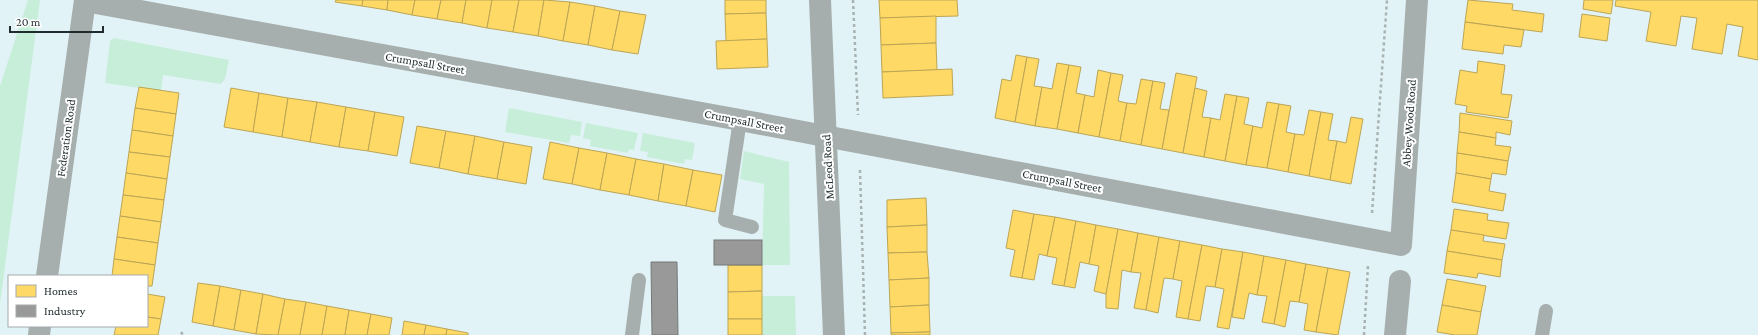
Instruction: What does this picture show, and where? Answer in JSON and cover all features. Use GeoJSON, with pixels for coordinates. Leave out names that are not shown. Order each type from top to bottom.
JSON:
{"type":"FeatureCollection","features":[{"type":"Feature","properties":{"kind":"main road","name":"McLeod Road"},"geometry":{"type":"LineString","coordinates":[[820,0],[834,335]]}},
{"type":"Feature","properties":{"kind":"street","name":"Abbey Wood Road"},"geometry":{"type":"LineString","coordinates":[[1401,245],[1417,0]]}},
{"type":"Feature","properties":{"kind":"street","name":"Crumpsall Street"},"geometry":{"type":"LineString","coordinates":[[85,1],[740,120],[1401,245]]}},
{"type":"Feature","properties":{"kind":"street","name":"Federation Road"},"geometry":{"type":"LineString","coordinates":[[47,275],[85,1]]}},
{"type":"Feature","properties":{"kind":"street"},"geometry":{"type":"LineString","coordinates":[[1396,335],[1400,281]]}},
{"type":"Feature","properties":{"kind":"lane"},"geometry":{"type":"LineString","coordinates":[[740,120],[725,220],[752,227]]}},
{"type":"Feature","properties":{"kind":"lane"},"geometry":{"type":"LineString","coordinates":[[632,335],[639,280]]}},
{"type":"Feature","properties":{"kind":"lane"},"geometry":{"type":"LineString","coordinates":[[1542,335],[1546,311]]}},
{"type":"Feature","properties":{"kind":"path"},"geometry":{"type":"LineString","coordinates":[[1364,335],[1387,0]]}},
{"type":"Feature","properties":{"kind":"green space"},"geometry":{"type":"Polygon","coordinates":[[[28,0],[40,0],[0,304],[0,86],[28,0]]]}},
{"type":"Feature","properties":{"kind":"green space"},"geometry":{"type":"Polygon","coordinates":[[[114,38],[229,60],[225,79],[221,84],[163,75],[161,91],[105,83],[110,41],[114,38]]]}},
{"type":"Feature","properties":{"kind":"green space"},"geometry":{"type":"Polygon","coordinates":[[[509,108],[582,122],[580,136],[571,135],[569,143],[505,132],[509,108]]]}},
{"type":"Feature","properties":{"kind":"green space"},"geometry":{"type":"Polygon","coordinates":[[[586,123],[638,133],[634,150],[629,149],[628,153],[590,146],[591,140],[583,138],[586,123]]]}},
{"type":"Feature","properties":{"kind":"green space"},"geometry":{"type":"Polygon","coordinates":[[[643,133],[695,143],[692,160],[685,159],[684,164],[647,157],[648,152],[640,151],[643,133]]]}},
{"type":"Feature","properties":{"kind":"green space"},"geometry":{"type":"Polygon","coordinates":[[[744,151],[789,162],[790,265],[762,265],[764,184],[740,179],[744,151]]]}},
{"type":"Feature","properties":{"kind":"green space"},"geometry":{"type":"Polygon","coordinates":[[[762,296],[795,296],[796,335],[762,335],[762,296]]]}},
{"type":"Feature","properties":{"kind":"building: Homes"},"geometry":{"type":"Polygon","coordinates":[[[336,0],[363,0],[362,6],[335,2],[336,0]]]}},
{"type":"Feature","properties":{"kind":"building: Homes"},"geometry":{"type":"Polygon","coordinates":[[[363,0],[388,0],[387,10],[362,6],[363,0]]]}},
{"type":"Feature","properties":{"kind":"building: Homes"},"geometry":{"type":"Polygon","coordinates":[[[388,0],[415,0],[412,15],[387,10],[388,0]]]}},
{"type":"Feature","properties":{"kind":"building: Homes"},"geometry":{"type":"Polygon","coordinates":[[[415,0],[441,0],[437,19],[412,15],[415,0]]]}},
{"type":"Feature","properties":{"kind":"building: Homes"},"geometry":{"type":"Polygon","coordinates":[[[441,0],[466,0],[462,23],[437,19],[441,0]]]}},
{"type":"Feature","properties":{"kind":"building: Homes"},"geometry":{"type":"Polygon","coordinates":[[[466,0],[492,0],[487,28],[462,23],[466,0]]]}},
{"type":"Feature","properties":{"kind":"building: Homes"},"geometry":{"type":"Polygon","coordinates":[[[492,0],[519,0],[513,32],[487,28],[492,0]]]}},
{"type":"Feature","properties":{"kind":"building: Homes"},"geometry":{"type":"Polygon","coordinates":[[[519,0],[544,0],[538,36],[513,32],[519,0]]]}},
{"type":"Feature","properties":{"kind":"building: Homes"},"geometry":{"type":"Polygon","coordinates":[[[544,0],[570,2],[563,41],[538,36],[544,0]]]}},
{"type":"Feature","properties":{"kind":"building: Homes"},"geometry":{"type":"Polygon","coordinates":[[[725,0],[766,0],[766,13],[725,14],[725,0]]]}},
{"type":"Feature","properties":{"kind":"building: Homes"},"geometry":{"type":"Polygon","coordinates":[[[879,0],[957,0],[958,16],[880,18],[879,0]]]}},
{"type":"Feature","properties":{"kind":"building: Homes"},"geometry":{"type":"Polygon","coordinates":[[[1468,0],[1513,4],[1512,10],[1544,14],[1542,32],[1465,22],[1468,0]]]}},
{"type":"Feature","properties":{"kind":"building: Homes"},"geometry":{"type":"Polygon","coordinates":[[[1584,0],[1613,0],[1611,14],[1583,9],[1584,0]]]}},
{"type":"Feature","properties":{"kind":"building: Homes"},"geometry":{"type":"Polygon","coordinates":[[[1616,0],[1758,0],[1758,60],[1738,56],[1743,27],[1727,24],[1722,54],[1692,49],[1697,18],[1681,16],[1676,46],[1646,41],[1651,12],[1615,6],[1616,0]]]}},
{"type":"Feature","properties":{"kind":"building: Homes"},"geometry":{"type":"Polygon","coordinates":[[[570,2],[595,6],[588,45],[563,41],[570,2]]]}},
{"type":"Feature","properties":{"kind":"building: Homes"},"geometry":{"type":"Polygon","coordinates":[[[595,6],[620,11],[612,50],[588,45],[595,6]]]}},
{"type":"Feature","properties":{"kind":"building: Homes"},"geometry":{"type":"Polygon","coordinates":[[[620,11],[646,15],[638,54],[612,50],[620,11]]]}},
{"type":"Feature","properties":{"kind":"building: Homes"},"geometry":{"type":"Polygon","coordinates":[[[766,13],[767,39],[726,41],[725,14],[766,13]]]}},
{"type":"Feature","properties":{"kind":"building: Homes"},"geometry":{"type":"Polygon","coordinates":[[[1582,14],[1610,18],[1607,41],[1579,37],[1582,14]]]}},
{"type":"Feature","properties":{"kind":"building: Homes"},"geometry":{"type":"Polygon","coordinates":[[[936,16],[936,43],[881,45],[880,18],[936,16]]]}},
{"type":"Feature","properties":{"kind":"building: Homes"},"geometry":{"type":"Polygon","coordinates":[[[1465,22],[1524,30],[1521,47],[1504,45],[1503,54],[1462,49],[1465,22]]]}},
{"type":"Feature","properties":{"kind":"building: Homes"},"geometry":{"type":"Polygon","coordinates":[[[767,39],[768,67],[717,69],[716,41],[767,39]]]}},
{"type":"Feature","properties":{"kind":"building: Homes"},"geometry":{"type":"Polygon","coordinates":[[[936,43],[937,70],[882,72],[881,45],[936,43]]]}},
{"type":"Feature","properties":{"kind":"building: Homes"},"geometry":{"type":"Polygon","coordinates":[[[1016,55],[1027,57],[1015,122],[995,118],[1002,79],[1011,81],[1016,55]]]}},
{"type":"Feature","properties":{"kind":"building: Homes"},"geometry":{"type":"Polygon","coordinates":[[[1027,57],[1039,59],[1034,86],[1042,87],[1035,126],[1015,122],[1027,57]]]}},
{"type":"Feature","properties":{"kind":"building: Homes"},"geometry":{"type":"Polygon","coordinates":[[[1478,61],[1505,65],[1501,94],[1512,95],[1508,118],[1466,112],[1467,106],[1455,104],[1460,70],[1477,73],[1478,61]]]}},
{"type":"Feature","properties":{"kind":"building: Homes"},"geometry":{"type":"Polygon","coordinates":[[[1057,63],[1069,65],[1057,129],[1035,126],[1042,87],[1052,89],[1057,63]]]}},
{"type":"Feature","properties":{"kind":"building: Homes"},"geometry":{"type":"Polygon","coordinates":[[[1069,65],[1081,67],[1076,93],[1085,95],[1078,133],[1057,129],[1069,65]]]}},
{"type":"Feature","properties":{"kind":"building: Homes"},"geometry":{"type":"Polygon","coordinates":[[[952,69],[953,95],[883,98],[882,72],[952,69]]]}},
{"type":"Feature","properties":{"kind":"building: Homes"},"geometry":{"type":"Polygon","coordinates":[[[1098,70],[1111,73],[1099,137],[1078,133],[1085,95],[1094,97],[1098,70]]]}},
{"type":"Feature","properties":{"kind":"building: Homes"},"geometry":{"type":"Polygon","coordinates":[[[1111,73],[1123,75],[1118,101],[1127,103],[1120,141],[1099,137],[1111,73]]]}},
{"type":"Feature","properties":{"kind":"building: Homes"},"geometry":{"type":"Polygon","coordinates":[[[1176,73],[1197,77],[1183,153],[1162,149],[1176,73]]]}},
{"type":"Feature","properties":{"kind":"building: Homes"},"geometry":{"type":"Polygon","coordinates":[[[1141,79],[1153,81],[1141,145],[1120,141],[1127,103],[1136,104],[1141,79]]]}},
{"type":"Feature","properties":{"kind":"building: Homes"},"geometry":{"type":"Polygon","coordinates":[[[1153,81],[1165,83],[1160,109],[1169,110],[1162,149],[1141,145],[1153,81]]]}},
{"type":"Feature","properties":{"kind":"building: Homes"},"geometry":{"type":"Polygon","coordinates":[[[139,87],[179,93],[176,114],[135,108],[139,87]]]}},
{"type":"Feature","properties":{"kind":"building: Homes"},"geometry":{"type":"Polygon","coordinates":[[[231,88],[259,93],[253,132],[224,127],[231,88]]]}},
{"type":"Feature","properties":{"kind":"building: Homes"},"geometry":{"type":"Polygon","coordinates":[[[1195,88],[1207,91],[1202,117],[1211,118],[1204,157],[1183,153],[1195,88]]]}},
{"type":"Feature","properties":{"kind":"building: Homes"},"geometry":{"type":"Polygon","coordinates":[[[259,93],[288,98],[282,137],[253,132],[259,93]]]}},
{"type":"Feature","properties":{"kind":"building: Homes"},"geometry":{"type":"Polygon","coordinates":[[[1225,94],[1237,96],[1225,161],[1204,157],[1211,118],[1220,120],[1225,94]]]}},
{"type":"Feature","properties":{"kind":"building: Homes"},"geometry":{"type":"Polygon","coordinates":[[[1237,96],[1249,98],[1244,124],[1253,126],[1246,165],[1225,161],[1237,96]]]}},
{"type":"Feature","properties":{"kind":"building: Homes"},"geometry":{"type":"Polygon","coordinates":[[[288,98],[317,102],[310,142],[282,137],[288,98]]]}},
{"type":"Feature","properties":{"kind":"building: Homes"},"geometry":{"type":"Polygon","coordinates":[[[317,102],[346,107],[339,147],[310,142],[317,102]]]}},
{"type":"Feature","properties":{"kind":"building: Homes"},"geometry":{"type":"Polygon","coordinates":[[[1267,102],[1279,104],[1267,168],[1246,165],[1253,126],[1262,128],[1267,102]]]}},
{"type":"Feature","properties":{"kind":"building: Homes"},"geometry":{"type":"Polygon","coordinates":[[[1279,104],[1291,106],[1286,132],[1295,134],[1288,172],[1267,168],[1279,104]]]}},
{"type":"Feature","properties":{"kind":"building: Homes"},"geometry":{"type":"Polygon","coordinates":[[[346,107],[375,112],[368,151],[339,147],[346,107]]]}},
{"type":"Feature","properties":{"kind":"building: Homes"},"geometry":{"type":"Polygon","coordinates":[[[135,108],[176,114],[173,136],[132,130],[135,108]]]}},
{"type":"Feature","properties":{"kind":"building: Homes"},"geometry":{"type":"Polygon","coordinates":[[[1309,110],[1321,112],[1309,176],[1288,172],[1295,134],[1304,135],[1309,110]]]}},
{"type":"Feature","properties":{"kind":"building: Homes"},"geometry":{"type":"Polygon","coordinates":[[[375,112],[404,117],[397,156],[368,151],[375,112]]]}},
{"type":"Feature","properties":{"kind":"building: Homes"},"geometry":{"type":"Polygon","coordinates":[[[1321,112],[1333,114],[1328,140],[1337,141],[1330,180],[1309,176],[1321,112]]]}},
{"type":"Feature","properties":{"kind":"building: Homes"},"geometry":{"type":"Polygon","coordinates":[[[1460,113],[1512,121],[1510,135],[1496,132],[1496,138],[1459,132],[1460,113]]]}},
{"type":"Feature","properties":{"kind":"building: Homes"},"geometry":{"type":"Polygon","coordinates":[[[1351,117],[1363,119],[1351,184],[1330,180],[1337,141],[1346,143],[1351,117]]]}},
{"type":"Feature","properties":{"kind":"building: Homes"},"geometry":{"type":"Polygon","coordinates":[[[417,126],[446,131],[439,168],[410,163],[417,126]]]}},
{"type":"Feature","properties":{"kind":"building: Homes"},"geometry":{"type":"Polygon","coordinates":[[[132,130],[173,136],[170,157],[129,152],[132,130]]]}},
{"type":"Feature","properties":{"kind":"building: Homes"},"geometry":{"type":"Polygon","coordinates":[[[446,131],[475,136],[468,174],[439,168],[446,131]]]}},
{"type":"Feature","properties":{"kind":"building: Homes"},"geometry":{"type":"Polygon","coordinates":[[[1459,132],[1496,138],[1495,145],[1511,147],[1508,161],[1457,153],[1459,132]]]}},
{"type":"Feature","properties":{"kind":"building: Homes"},"geometry":{"type":"Polygon","coordinates":[[[475,136],[504,142],[497,179],[468,174],[475,136]]]}},
{"type":"Feature","properties":{"kind":"building: Homes"},"geometry":{"type":"Polygon","coordinates":[[[504,142],[532,147],[526,184],[497,179],[504,142]]]}},
{"type":"Feature","properties":{"kind":"building: Homes"},"geometry":{"type":"Polygon","coordinates":[[[550,142],[579,148],[572,184],[543,179],[550,142]]]}},
{"type":"Feature","properties":{"kind":"building: Homes"},"geometry":{"type":"Polygon","coordinates":[[[579,148],[607,153],[600,190],[572,184],[579,148]]]}},
{"type":"Feature","properties":{"kind":"building: Homes"},"geometry":{"type":"Polygon","coordinates":[[[129,152],[170,157],[167,179],[126,173],[129,152]]]}},
{"type":"Feature","properties":{"kind":"building: Homes"},"geometry":{"type":"Polygon","coordinates":[[[607,153],[636,159],[629,195],[600,190],[607,153]]]}},
{"type":"Feature","properties":{"kind":"building: Homes"},"geometry":{"type":"Polygon","coordinates":[[[1457,153],[1508,161],[1506,175],[1492,173],[1491,179],[1456,173],[1457,153]]]}},
{"type":"Feature","properties":{"kind":"building: Homes"},"geometry":{"type":"Polygon","coordinates":[[[636,159],[664,164],[658,201],[629,195],[636,159]]]}},
{"type":"Feature","properties":{"kind":"building: Homes"},"geometry":{"type":"Polygon","coordinates":[[[664,164],[693,170],[686,206],[658,201],[664,164]]]}},
{"type":"Feature","properties":{"kind":"building: Homes"},"geometry":{"type":"Polygon","coordinates":[[[693,170],[722,175],[715,212],[686,206],[693,170]]]}},
{"type":"Feature","properties":{"kind":"building: Homes"},"geometry":{"type":"Polygon","coordinates":[[[126,173],[167,179],[164,200],[123,195],[126,173]]]}},
{"type":"Feature","properties":{"kind":"building: Homes"},"geometry":{"type":"Polygon","coordinates":[[[1456,173],[1491,179],[1489,191],[1506,194],[1503,211],[1452,202],[1456,173]]]}},
{"type":"Feature","properties":{"kind":"building: Homes"},"geometry":{"type":"Polygon","coordinates":[[[123,195],[164,200],[161,222],[120,216],[123,195]]]}},
{"type":"Feature","properties":{"kind":"building: Homes"},"geometry":{"type":"Polygon","coordinates":[[[926,198],[927,225],[887,227],[887,200],[926,198]]]}},
{"type":"Feature","properties":{"kind":"building: Homes"},"geometry":{"type":"Polygon","coordinates":[[[1454,209],[1488,214],[1487,220],[1509,223],[1506,239],[1451,230],[1454,209]]]}},
{"type":"Feature","properties":{"kind":"building: Homes"},"geometry":{"type":"Polygon","coordinates":[[[1013,210],[1034,214],[1022,278],[1010,276],[1015,250],[1006,248],[1013,210]]]}},
{"type":"Feature","properties":{"kind":"building: Homes"},"geometry":{"type":"Polygon","coordinates":[[[1034,214],[1055,217],[1047,256],[1039,254],[1034,280],[1022,278],[1034,214]]]}},
{"type":"Feature","properties":{"kind":"building: Homes"},"geometry":{"type":"Polygon","coordinates":[[[120,216],[161,222],[158,243],[117,237],[120,216]]]}},
{"type":"Feature","properties":{"kind":"building: Homes"},"geometry":{"type":"Polygon","coordinates":[[[1055,217],[1076,221],[1064,286],[1052,284],[1057,258],[1047,256],[1055,217]]]}},
{"type":"Feature","properties":{"kind":"building: Homes"},"geometry":{"type":"Polygon","coordinates":[[[1076,221],[1096,225],[1089,264],[1080,262],[1075,288],[1064,286],[1076,221]]]}},
{"type":"Feature","properties":{"kind":"building: Homes"},"geometry":{"type":"Polygon","coordinates":[[[927,225],[927,252],[888,253],[887,227],[927,225]]]}},
{"type":"Feature","properties":{"kind":"building: Homes"},"geometry":{"type":"Polygon","coordinates":[[[1096,225],[1118,229],[1106,294],[1094,291],[1099,266],[1089,264],[1096,225]]]}},
{"type":"Feature","properties":{"kind":"building: Homes"},"geometry":{"type":"Polygon","coordinates":[[[1118,229],[1138,233],[1131,272],[1122,270],[1118,309],[1106,308],[1106,294],[1118,229]]]}},
{"type":"Feature","properties":{"kind":"building: Homes"},"geometry":{"type":"Polygon","coordinates":[[[1451,230],[1484,235],[1483,241],[1505,244],[1502,260],[1447,251],[1451,230]]]}},
{"type":"Feature","properties":{"kind":"building: Homes"},"geometry":{"type":"Polygon","coordinates":[[[1138,233],[1159,237],[1146,310],[1134,308],[1141,273],[1131,272],[1138,233]]]}},
{"type":"Feature","properties":{"kind":"building: Homes"},"geometry":{"type":"Polygon","coordinates":[[[117,237],[158,243],[155,265],[114,259],[117,237]]]}},
{"type":"Feature","properties":{"kind":"building: Homes"},"geometry":{"type":"Polygon","coordinates":[[[1159,237],[1180,241],[1173,279],[1164,278],[1158,313],[1146,310],[1159,237]]]}},
{"type":"Feature","properties":{"kind":"building: Homes"},"geometry":{"type":"Polygon","coordinates":[[[1180,241],[1202,245],[1188,319],[1176,317],[1182,281],[1173,279],[1180,241]]]}},
{"type":"Feature","properties":{"kind":"building: Homes"},"geometry":{"type":"Polygon","coordinates":[[[1202,245],[1222,249],[1215,287],[1206,286],[1200,321],[1188,319],[1202,245]]]}},
{"type":"Feature","properties":{"kind":"building: Homes"},"geometry":{"type":"Polygon","coordinates":[[[1222,249],[1243,252],[1229,329],[1217,327],[1224,289],[1215,287],[1222,249]]]}},
{"type":"Feature","properties":{"kind":"building: Homes"},"geometry":{"type":"Polygon","coordinates":[[[1447,251],[1502,260],[1500,277],[1478,273],[1477,278],[1444,273],[1447,251]]]}},
{"type":"Feature","properties":{"kind":"building: Homes"},"geometry":{"type":"Polygon","coordinates":[[[927,252],[929,278],[889,280],[888,253],[927,252]]]}},
{"type":"Feature","properties":{"kind":"building: Homes"},"geometry":{"type":"Polygon","coordinates":[[[1243,252],[1264,256],[1257,295],[1249,293],[1244,319],[1232,317],[1243,252]]]}},
{"type":"Feature","properties":{"kind":"building: Homes"},"geometry":{"type":"Polygon","coordinates":[[[1264,256],[1286,260],[1274,324],[1262,322],[1267,296],[1257,295],[1264,256]]]}},
{"type":"Feature","properties":{"kind":"building: Homes"},"geometry":{"type":"Polygon","coordinates":[[[114,259],[155,265],[152,286],[148,286],[148,275],[112,275],[114,259]]]}},
{"type":"Feature","properties":{"kind":"building: Homes"},"geometry":{"type":"Polygon","coordinates":[[[1286,260],[1306,264],[1299,302],[1290,301],[1285,327],[1274,324],[1286,260]]]}},
{"type":"Feature","properties":{"kind":"building: Homes"},"geometry":{"type":"Polygon","coordinates":[[[1306,264],[1328,268],[1316,332],[1304,330],[1308,304],[1299,302],[1306,264]]]}},
{"type":"Feature","properties":{"kind":"building: Homes"},"geometry":{"type":"Polygon","coordinates":[[[728,265],[762,265],[762,291],[728,292],[728,265]]]}},
{"type":"Feature","properties":{"kind":"building: Homes"},"geometry":{"type":"Polygon","coordinates":[[[1328,268],[1350,272],[1338,335],[1316,332],[1328,268]]]}},
{"type":"Feature","properties":{"kind":"building: Homes"},"geometry":{"type":"Polygon","coordinates":[[[929,278],[929,305],[890,307],[889,280],[929,278]]]}},
{"type":"Feature","properties":{"kind":"building: Homes"},"geometry":{"type":"Polygon","coordinates":[[[1447,279],[1486,286],[1481,312],[1442,305],[1447,279]]]}},
{"type":"Feature","properties":{"kind":"building: Homes"},"geometry":{"type":"Polygon","coordinates":[[[198,283],[220,286],[213,326],[192,322],[198,283]]]}},
{"type":"Feature","properties":{"kind":"building: Homes"},"geometry":{"type":"Polygon","coordinates":[[[220,286],[241,290],[234,330],[213,326],[220,286]]]}},
{"type":"Feature","properties":{"kind":"building: Homes"},"geometry":{"type":"Polygon","coordinates":[[[241,290],[263,294],[256,334],[234,330],[241,290]]]}},
{"type":"Feature","properties":{"kind":"building: Homes"},"geometry":{"type":"Polygon","coordinates":[[[762,291],[762,319],[728,319],[728,292],[762,291]]]}},
{"type":"Feature","properties":{"kind":"building: Homes"},"geometry":{"type":"Polygon","coordinates":[[[148,294],[165,297],[161,319],[148,317],[148,294]]]}},
{"type":"Feature","properties":{"kind":"building: Homes"},"geometry":{"type":"Polygon","coordinates":[[[263,294],[285,299],[278,335],[256,334],[263,294]]]}},
{"type":"Feature","properties":{"kind":"building: Homes"},"geometry":{"type":"Polygon","coordinates":[[[285,299],[306,302],[300,335],[278,335],[285,299]]]}},
{"type":"Feature","properties":{"kind":"building: Homes"},"geometry":{"type":"Polygon","coordinates":[[[306,302],[327,306],[322,335],[300,335],[306,302]]]}},
{"type":"Feature","properties":{"kind":"building: Homes"},"geometry":{"type":"Polygon","coordinates":[[[929,305],[930,332],[891,333],[890,307],[929,305]]]}},
{"type":"Feature","properties":{"kind":"building: Homes"},"geometry":{"type":"Polygon","coordinates":[[[1442,305],[1481,312],[1477,335],[1455,335],[1437,332],[1442,305]]]}},
{"type":"Feature","properties":{"kind":"building: Homes"},"geometry":{"type":"Polygon","coordinates":[[[327,306],[349,310],[345,335],[322,335],[327,306]]]}},
{"type":"Feature","properties":{"kind":"building: Homes"},"geometry":{"type":"Polygon","coordinates":[[[349,310],[371,314],[367,335],[345,335],[349,310]]]}},
{"type":"Feature","properties":{"kind":"building: Homes"},"geometry":{"type":"Polygon","coordinates":[[[371,314],[392,318],[389,335],[367,335],[371,314]]]}},
{"type":"Feature","properties":{"kind":"building: Homes"},"geometry":{"type":"Polygon","coordinates":[[[148,317],[161,319],[158,335],[114,335],[116,327],[148,327],[148,317]]]}},
{"type":"Feature","properties":{"kind":"building: Homes"},"geometry":{"type":"Polygon","coordinates":[[[728,319],[762,319],[762,335],[728,335],[728,319]]]}},
{"type":"Feature","properties":{"kind":"building: Homes"},"geometry":{"type":"Polygon","coordinates":[[[404,321],[426,325],[424,335],[402,335],[404,321]]]}},
{"type":"Feature","properties":{"kind":"building: Homes"},"geometry":{"type":"Polygon","coordinates":[[[426,325],[447,329],[446,335],[424,335],[426,325]]]}},
{"type":"Feature","properties":{"kind":"building: Homes"},"geometry":{"type":"Polygon","coordinates":[[[447,329],[468,333],[468,335],[446,335],[447,329]]]}},
{"type":"Feature","properties":{"kind":"building: Homes"},"geometry":{"type":"Polygon","coordinates":[[[930,332],[930,335],[891,335],[891,333],[930,332]]]}},
{"type":"Feature","properties":{"kind":"building: Industry"},"geometry":{"type":"Polygon","coordinates":[[[714,240],[762,240],[762,265],[714,265],[714,240]]]}},
{"type":"Feature","properties":{"kind":"building: Industry"},"geometry":{"type":"Polygon","coordinates":[[[651,262],[677,262],[678,335],[652,335],[651,262]]]}}]}
